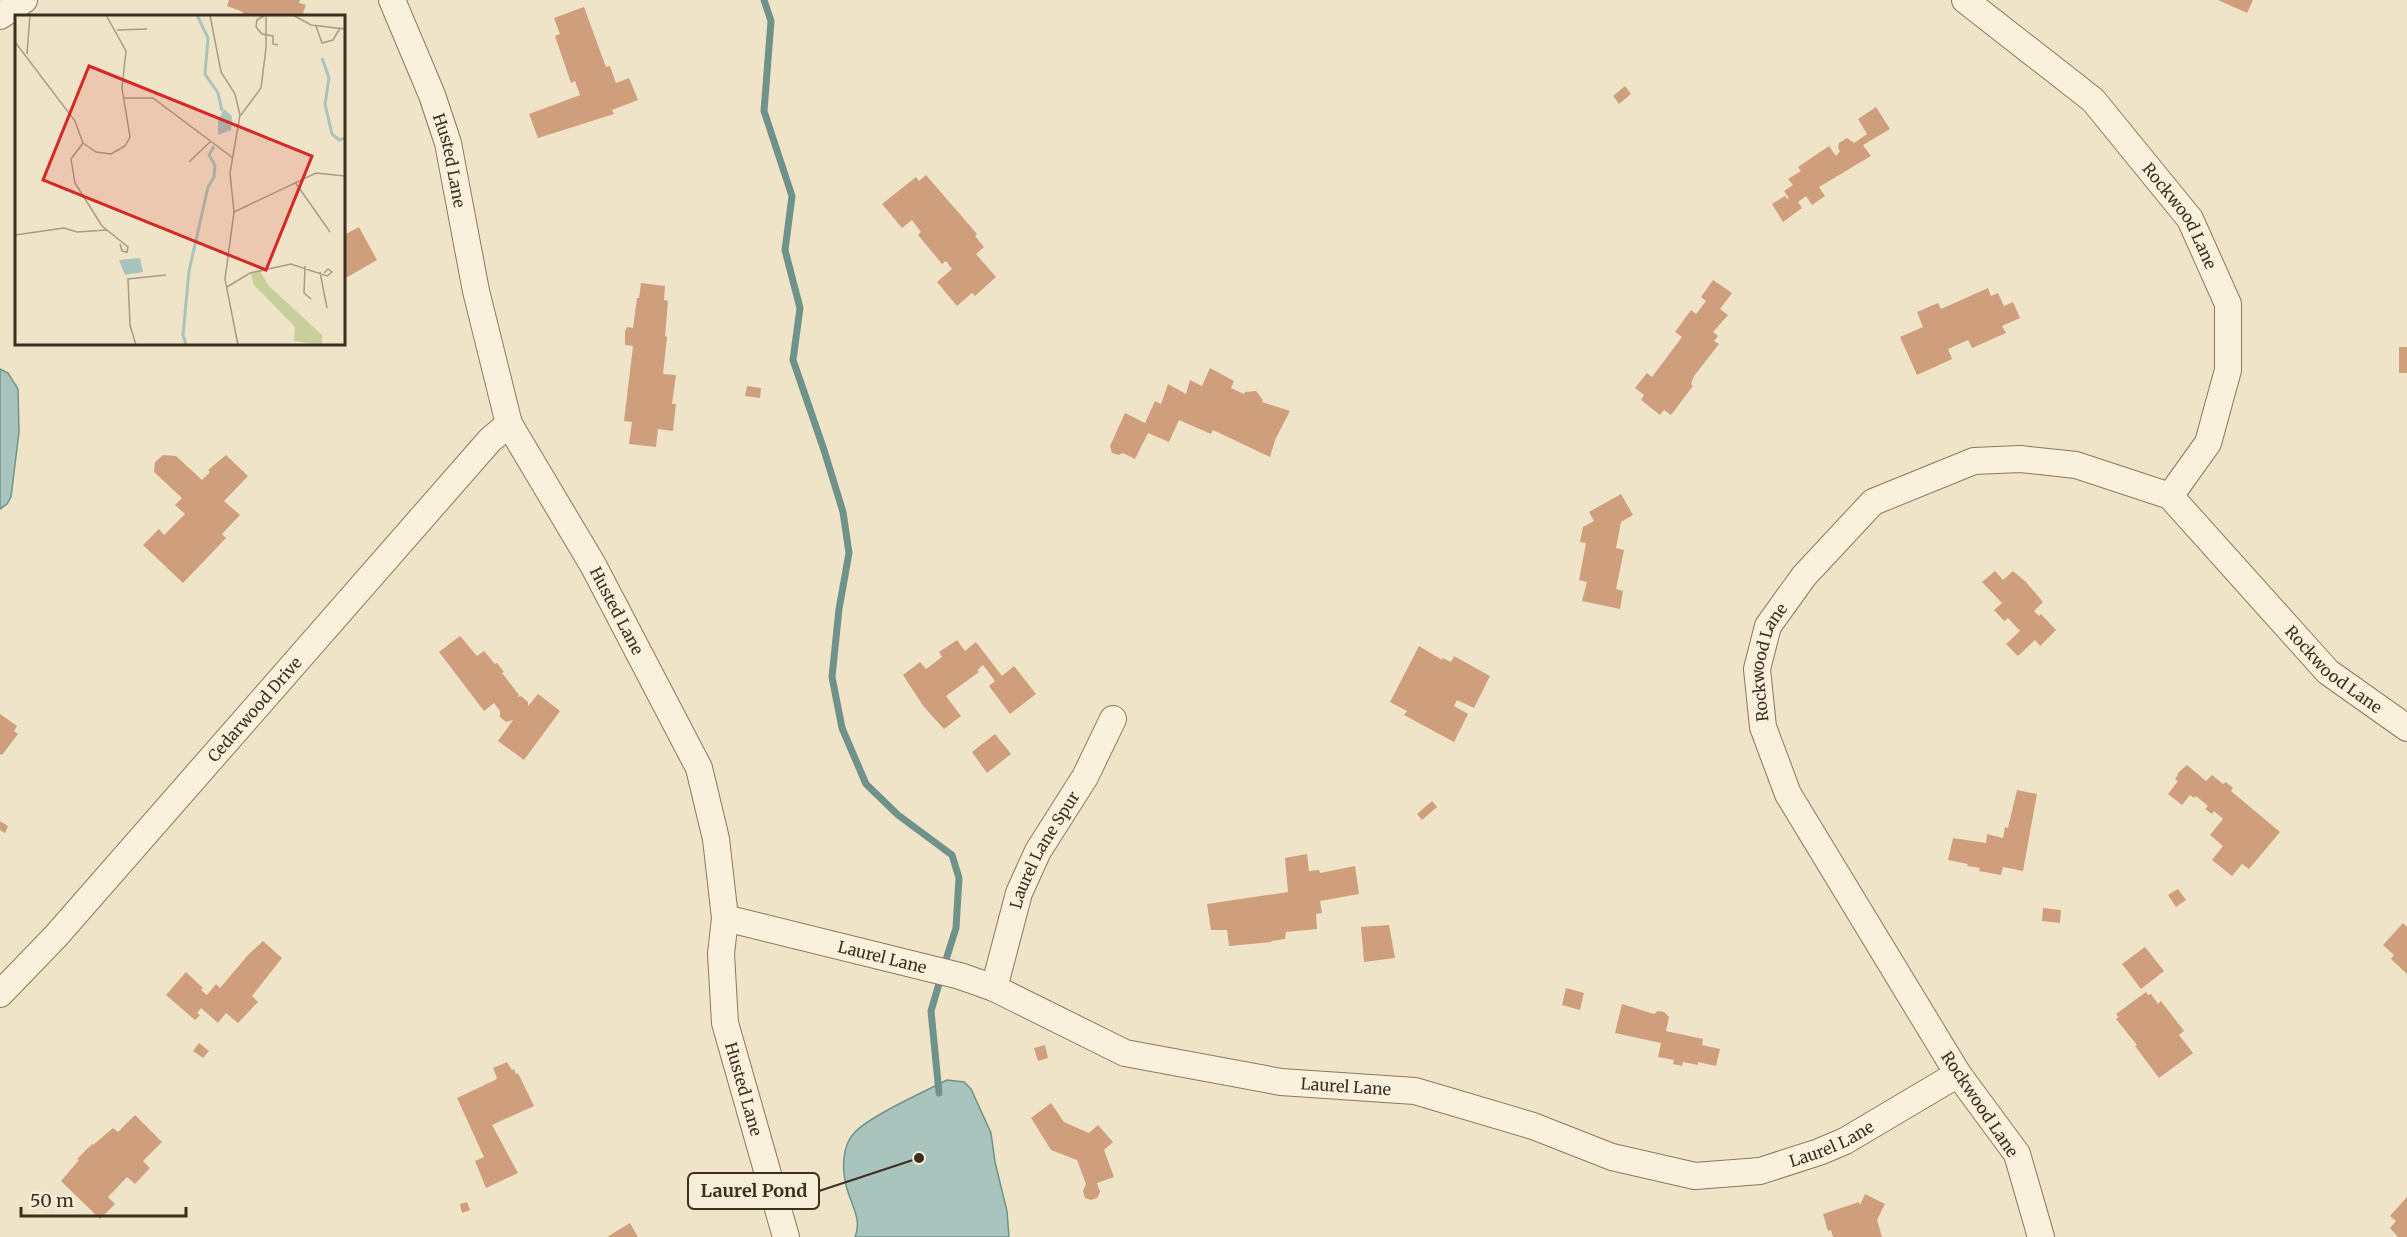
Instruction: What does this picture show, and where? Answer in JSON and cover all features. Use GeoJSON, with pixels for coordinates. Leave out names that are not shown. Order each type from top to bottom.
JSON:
{"type":"FeatureCollection","features":[{"type":"Feature","properties":{"kind":"street"},"geometry":{"type":"LineString","coordinates":[[0,16],[24,0]]}},
{"type":"Feature","properties":{"kind":"street","name":"Husted Lane"},"geometry":{"type":"LineString","coordinates":[[392,0],[432,95],[448,143],[476,291],[509,424],[593,565],[699,768],[716,839],[725,918],[721,954],[725,1023],[786,1237]]}},
{"type":"Feature","properties":{"kind":"street","name":"Rockwood Lane"},"geometry":{"type":"LineString","coordinates":[[1965,0],[2093,100],[2190,219],[2228,304],[2228,370],[2208,443],[2170,496]]}},
{"type":"Feature","properties":{"kind":"street","name":"Cedarwood Drive"},"geometry":{"type":"LineString","coordinates":[[0,994],[56,936],[483,448],[509,424]]}},
{"type":"Feature","properties":{"kind":"street","name":"Rockwood Lane"},"geometry":{"type":"LineString","coordinates":[[2041,1237],[2017,1154],[1958,1074],[1788,794],[1762,727],[1757,669],[1768,626],[1804,576],[1873,502],[1974,461],[2020,459],[2076,465],[2170,496],[2328,672],[2407,728]]}},
{"type":"Feature","properties":{"kind":"street","name":"Laurel Lane Spur"},"geometry":{"type":"LineString","coordinates":[[994,988],[1019,893],[1038,851],[1085,777],[1113,719]]}},
{"type":"Feature","properties":{"kind":"street","name":"Laurel Lane"},"geometry":{"type":"LineString","coordinates":[[725,918],[960,976],[994,988],[1125,1053],[1281,1082],[1415,1091],[1533,1126],[1612,1157],[1695,1176],[1760,1172],[1819,1152],[1845,1141],[1958,1074]]}},
{"type":"Feature","properties":{"kind":"water"},"geometry":{"type":"Polygon","coordinates":[[[0,369],[8,373],[18,389],[19,432],[11,497],[0,509],[0,369]]]}},
{"type":"Feature","properties":{"kind":"water"},"geometry":{"type":"Polygon","coordinates":[[[947,1080],[964,1082],[971,1089],[991,1133],[995,1162],[1007,1211],[1009,1237],[855,1237],[857,1219],[844,1174],[845,1151],[850,1138],[873,1118],[947,1080]]]}},
{"type":"Feature","properties":{"kind":"building"},"geometry":{"type":"Polygon","coordinates":[[[229,0],[300,0],[299,3],[306,5],[302,15],[242,15],[243,12],[227,6],[229,0]]]}},
{"type":"Feature","properties":{"kind":"building"},"geometry":{"type":"Polygon","coordinates":[[[2218,0],[2253,0],[2247,13],[2218,0]]]}},
{"type":"Feature","properties":{"kind":"building"},"geometry":{"type":"Polygon","coordinates":[[[584,7],[606,67],[610,66],[616,83],[629,78],[638,100],[612,110],[614,114],[538,138],[529,114],[580,95],[575,81],[571,83],[555,36],[560,34],[554,18],[584,7]]]}},
{"type":"Feature","properties":{"kind":"building"},"geometry":{"type":"Polygon","coordinates":[[[1625,86],[1631,94],[1619,104],[1613,96],[1625,86]]]}},
{"type":"Feature","properties":{"kind":"building"},"geometry":{"type":"Polygon","coordinates":[[[1876,107],[1890,129],[1863,145],[1871,156],[1819,187],[1825,196],[1812,205],[1806,196],[1798,202],[1802,208],[1783,222],[1772,204],[1785,196],[1789,198],[1784,191],[1793,185],[1788,179],[1801,171],[1798,167],[1829,146],[1836,156],[1840,151],[1839,143],[1847,138],[1854,143],[1867,134],[1858,119],[1876,107]]]}},
{"type":"Feature","properties":{"kind":"building"},"geometry":{"type":"Polygon","coordinates":[[[926,175],[977,234],[975,236],[984,247],[976,254],[996,277],[975,296],[972,293],[957,306],[937,282],[952,269],[946,261],[942,264],[918,235],[921,232],[912,220],[902,228],[882,204],[916,177],[919,181],[926,175]]]}},
{"type":"Feature","properties":{"kind":"building"},"geometry":{"type":"Polygon","coordinates":[[[359,227],[377,260],[345,278],[345,234],[359,227]]]}},
{"type":"Feature","properties":{"kind":"building"},"geometry":{"type":"Polygon","coordinates":[[[1713,280],[1732,293],[1720,309],[1728,315],[1713,332],[1718,336],[1714,341],[1719,344],[1694,376],[1691,384],[1693,386],[1671,415],[1664,410],[1660,415],[1641,400],[1644,395],[1635,388],[1647,373],[1652,377],[1682,337],[1675,332],[1691,310],[1696,314],[1706,301],[1701,297],[1713,280]]]}},
{"type":"Feature","properties":{"kind":"building"},"geometry":{"type":"Polygon","coordinates":[[[641,283],[665,286],[664,300],[668,301],[663,374],[676,375],[672,404],[676,404],[673,431],[658,429],[656,447],[629,444],[632,422],[624,421],[633,346],[625,345],[625,331],[627,327],[633,328],[641,283]]]}},
{"type":"Feature","properties":{"kind":"building"},"geometry":{"type":"Polygon","coordinates":[[[1988,288],[1991,296],[1998,293],[2004,306],[2013,302],[2020,318],[2002,326],[2006,333],[1972,348],[1968,340],[1948,349],[1952,359],[1917,375],[1900,337],[1923,327],[1917,312],[1938,303],[1941,309],[1988,288]]]}},
{"type":"Feature","properties":{"kind":"building"},"geometry":{"type":"Polygon","coordinates":[[[2399,347],[2407,347],[2407,373],[2399,373],[2399,347]]]}},
{"type":"Feature","properties":{"kind":"building"},"geometry":{"type":"Polygon","coordinates":[[[1210,368],[1234,381],[1231,388],[1244,394],[1256,391],[1263,400],[1262,402],[1290,411],[1275,440],[1270,457],[1213,430],[1211,434],[1179,420],[1169,442],[1148,433],[1135,459],[1123,453],[1119,455],[1112,453],[1110,446],[1125,413],[1145,423],[1155,401],[1161,404],[1168,384],[1186,394],[1190,380],[1202,386],[1210,368]]]}},
{"type":"Feature","properties":{"kind":"building"},"geometry":{"type":"Polygon","coordinates":[[[747,386],[761,388],[760,398],[745,396],[747,386]]]}},
{"type":"Feature","properties":{"kind":"building"},"geometry":{"type":"Polygon","coordinates":[[[163,455],[176,456],[202,480],[210,472],[208,470],[226,455],[248,476],[224,501],[240,515],[222,534],[226,538],[183,583],[143,545],[159,529],[164,535],[185,514],[175,505],[182,498],[154,472],[155,462],[163,455]]]}},
{"type":"Feature","properties":{"kind":"building"},"geometry":{"type":"Polygon","coordinates":[[[1621,494],[1633,515],[1621,522],[1616,548],[1624,550],[1616,589],[1623,591],[1620,609],[1582,601],[1587,582],[1579,580],[1586,543],[1580,542],[1583,527],[1594,521],[1589,512],[1621,494]]]}},
{"type":"Feature","properties":{"kind":"building"},"geometry":{"type":"Polygon","coordinates":[[[1995,571],[2003,580],[2013,571],[2026,582],[2043,602],[2034,611],[2039,616],[2041,614],[2056,630],[2040,646],[2035,640],[2018,656],[2006,644],[2020,631],[2008,618],[2004,621],[1994,610],[2002,603],[1982,582],[1995,571]]]}},
{"type":"Feature","properties":{"kind":"building"},"geometry":{"type":"Polygon","coordinates":[[[460,636],[477,656],[484,651],[495,664],[497,663],[519,695],[517,697],[521,696],[528,702],[528,706],[538,694],[560,711],[524,760],[498,741],[513,720],[506,722],[500,717],[500,711],[494,703],[484,711],[439,652],[460,636]]]}},
{"type":"Feature","properties":{"kind":"building"},"geometry":{"type":"Polygon","coordinates":[[[957,640],[965,651],[976,642],[1002,676],[1014,666],[1036,694],[1010,714],[989,686],[995,681],[983,665],[977,670],[979,672],[946,696],[961,716],[944,729],[924,707],[903,675],[920,662],[926,669],[942,657],[939,652],[957,640]]]}},
{"type":"Feature","properties":{"kind":"building"},"geometry":{"type":"Polygon","coordinates":[[[1419,646],[1442,660],[1443,658],[1451,662],[1454,656],[1490,676],[1474,708],[1457,700],[1454,706],[1468,714],[1454,742],[1404,715],[1407,711],[1390,702],[1419,646]]]}},
{"type":"Feature","properties":{"kind":"building"},"geometry":{"type":"Polygon","coordinates":[[[0,714],[17,726],[14,731],[18,734],[2,755],[0,754],[0,714]]]}},
{"type":"Feature","properties":{"kind":"building"},"geometry":{"type":"Polygon","coordinates":[[[995,734],[1011,754],[987,773],[972,752],[995,734]]]}},
{"type":"Feature","properties":{"kind":"building"},"geometry":{"type":"Polygon","coordinates":[[[2187,765],[2206,781],[2212,775],[2223,784],[2226,782],[2233,788],[2231,791],[2280,832],[2249,869],[2242,864],[2232,876],[2212,860],[2223,846],[2210,835],[2223,819],[2214,811],[2212,814],[2205,809],[2208,806],[2196,796],[2194,798],[2190,795],[2182,805],[2168,794],[2178,781],[2175,779],[2177,774],[2187,765]]]}},
{"type":"Feature","properties":{"kind":"building"},"geometry":{"type":"Polygon","coordinates":[[[2017,790],[2037,794],[2023,871],[2003,867],[2001,875],[1979,871],[1980,868],[1948,860],[1953,838],[1986,843],[1987,834],[2003,838],[2005,827],[2008,828],[2017,790]]]}},
{"type":"Feature","properties":{"kind":"building"},"geometry":{"type":"Polygon","coordinates":[[[1432,801],[1437,807],[1422,820],[1417,814],[1432,801]]]}},
{"type":"Feature","properties":{"kind":"building"},"geometry":{"type":"Polygon","coordinates":[[[0,821],[8,826],[5,833],[0,830],[0,821]]]}},
{"type":"Feature","properties":{"kind":"building"},"geometry":{"type":"Polygon","coordinates":[[[1307,854],[1309,871],[1319,870],[1320,873],[1355,866],[1359,894],[1320,901],[1322,913],[1316,914],[1317,929],[1286,932],[1285,939],[1229,946],[1227,930],[1211,930],[1207,904],[1288,892],[1285,858],[1307,854]]]}},
{"type":"Feature","properties":{"kind":"building"},"geometry":{"type":"Polygon","coordinates":[[[2178,889],[2186,900],[2176,907],[2168,895],[2178,889]]]}},
{"type":"Feature","properties":{"kind":"building"},"geometry":{"type":"Polygon","coordinates":[[[2043,908],[2061,910],[2060,923],[2042,921],[2043,908]]]}},
{"type":"Feature","properties":{"kind":"building"},"geometry":{"type":"Polygon","coordinates":[[[2403,923],[2407,927],[2407,974],[2391,959],[2394,955],[2383,945],[2403,923]]]}},
{"type":"Feature","properties":{"kind":"building"},"geometry":{"type":"Polygon","coordinates":[[[1389,925],[1395,958],[1364,962],[1361,927],[1389,925]]]}},
{"type":"Feature","properties":{"kind":"building"},"geometry":{"type":"Polygon","coordinates":[[[263,941],[282,958],[252,996],[258,1002],[238,1023],[226,1013],[218,1023],[201,1008],[197,1013],[200,1015],[195,1020],[166,995],[186,972],[207,995],[216,984],[220,988],[263,941]]]}},
{"type":"Feature","properties":{"kind":"building"},"geometry":{"type":"Polygon","coordinates":[[[2145,947],[2164,971],[2141,989],[2122,964],[2145,947]]]}},
{"type":"Feature","properties":{"kind":"building"},"geometry":{"type":"Polygon","coordinates":[[[1566,988],[1584,993],[1580,1010],[1562,1005],[1566,988]]]}},
{"type":"Feature","properties":{"kind":"building"},"geometry":{"type":"Polygon","coordinates":[[[2146,992],[2148,995],[2151,994],[2158,1004],[2161,1001],[2184,1031],[2179,1035],[2193,1053],[2159,1078],[2116,1019],[2119,1017],[2116,1014],[2146,992]]]}},
{"type":"Feature","properties":{"kind":"building"},"geometry":{"type":"Polygon","coordinates":[[[1622,1004],[1654,1014],[1658,1011],[1664,1012],[1669,1017],[1666,1031],[1703,1039],[1702,1045],[1720,1049],[1716,1066],[1698,1062],[1698,1065],[1683,1062],[1682,1066],[1673,1064],[1674,1060],[1658,1057],[1661,1043],[1615,1033],[1622,1004]]]}},
{"type":"Feature","properties":{"kind":"building"},"geometry":{"type":"Polygon","coordinates":[[[199,1043],[209,1051],[203,1058],[193,1051],[199,1043]]]}},
{"type":"Feature","properties":{"kind":"building"},"geometry":{"type":"Polygon","coordinates":[[[1045,1045],[1048,1058],[1038,1061],[1034,1048],[1045,1045]]]}},
{"type":"Feature","properties":{"kind":"building"},"geometry":{"type":"Polygon","coordinates":[[[507,1062],[516,1074],[518,1073],[534,1106],[492,1125],[518,1173],[486,1188],[475,1161],[484,1157],[457,1098],[495,1080],[497,1078],[493,1068],[507,1062]]]}},
{"type":"Feature","properties":{"kind":"building"},"geometry":{"type":"Polygon","coordinates":[[[1051,1103],[1064,1122],[1089,1133],[1098,1125],[1113,1142],[1104,1150],[1114,1177],[1097,1183],[1100,1192],[1097,1198],[1091,1200],[1085,1198],[1083,1191],[1086,1184],[1077,1160],[1051,1150],[1031,1118],[1051,1103]]]}},
{"type":"Feature","properties":{"kind":"building"},"geometry":{"type":"Polygon","coordinates":[[[135,1115],[162,1142],[143,1161],[150,1168],[135,1184],[127,1177],[108,1197],[115,1204],[100,1219],[61,1181],[79,1160],[77,1159],[92,1144],[113,1128],[118,1132],[135,1115]]]}},
{"type":"Feature","properties":{"kind":"building"},"geometry":{"type":"Polygon","coordinates":[[[1865,1194],[1885,1204],[1877,1220],[1882,1237],[1833,1237],[1831,1230],[1828,1231],[1823,1214],[1859,1202],[1860,1205],[1865,1194]]]}},
{"type":"Feature","properties":{"kind":"building"},"geometry":{"type":"Polygon","coordinates":[[[2407,1197],[2407,1237],[2398,1237],[2390,1228],[2396,1221],[2390,1216],[2407,1197]]]}},
{"type":"Feature","properties":{"kind":"building"},"geometry":{"type":"Polygon","coordinates":[[[467,1202],[470,1210],[462,1213],[460,1204],[467,1202]]]}},
{"type":"Feature","properties":{"kind":"building"},"geometry":{"type":"Polygon","coordinates":[[[630,1223],[638,1237],[607,1237],[630,1223]]]}},
{"type":"Feature","properties":{"kind":"waterway"},"geometry":{"type":"LineString","coordinates":[[764,0],[771,21],[764,111],[792,196],[785,250],[800,308],[793,360],[843,512],[849,553],[839,609],[832,677],[842,728],[866,784],[898,815],[952,855],[959,878],[956,928],[944,966]]}},
{"type":"Feature","properties":{"kind":"waterway"},"geometry":{"type":"LineString","coordinates":[[939,1093],[931,1011],[941,977]]}},
{"type":"Feature","properties":{"kind":"place","name":"Laurel Pond"},"geometry":{"type":"Point","coordinates":[919,1158]}}]}
